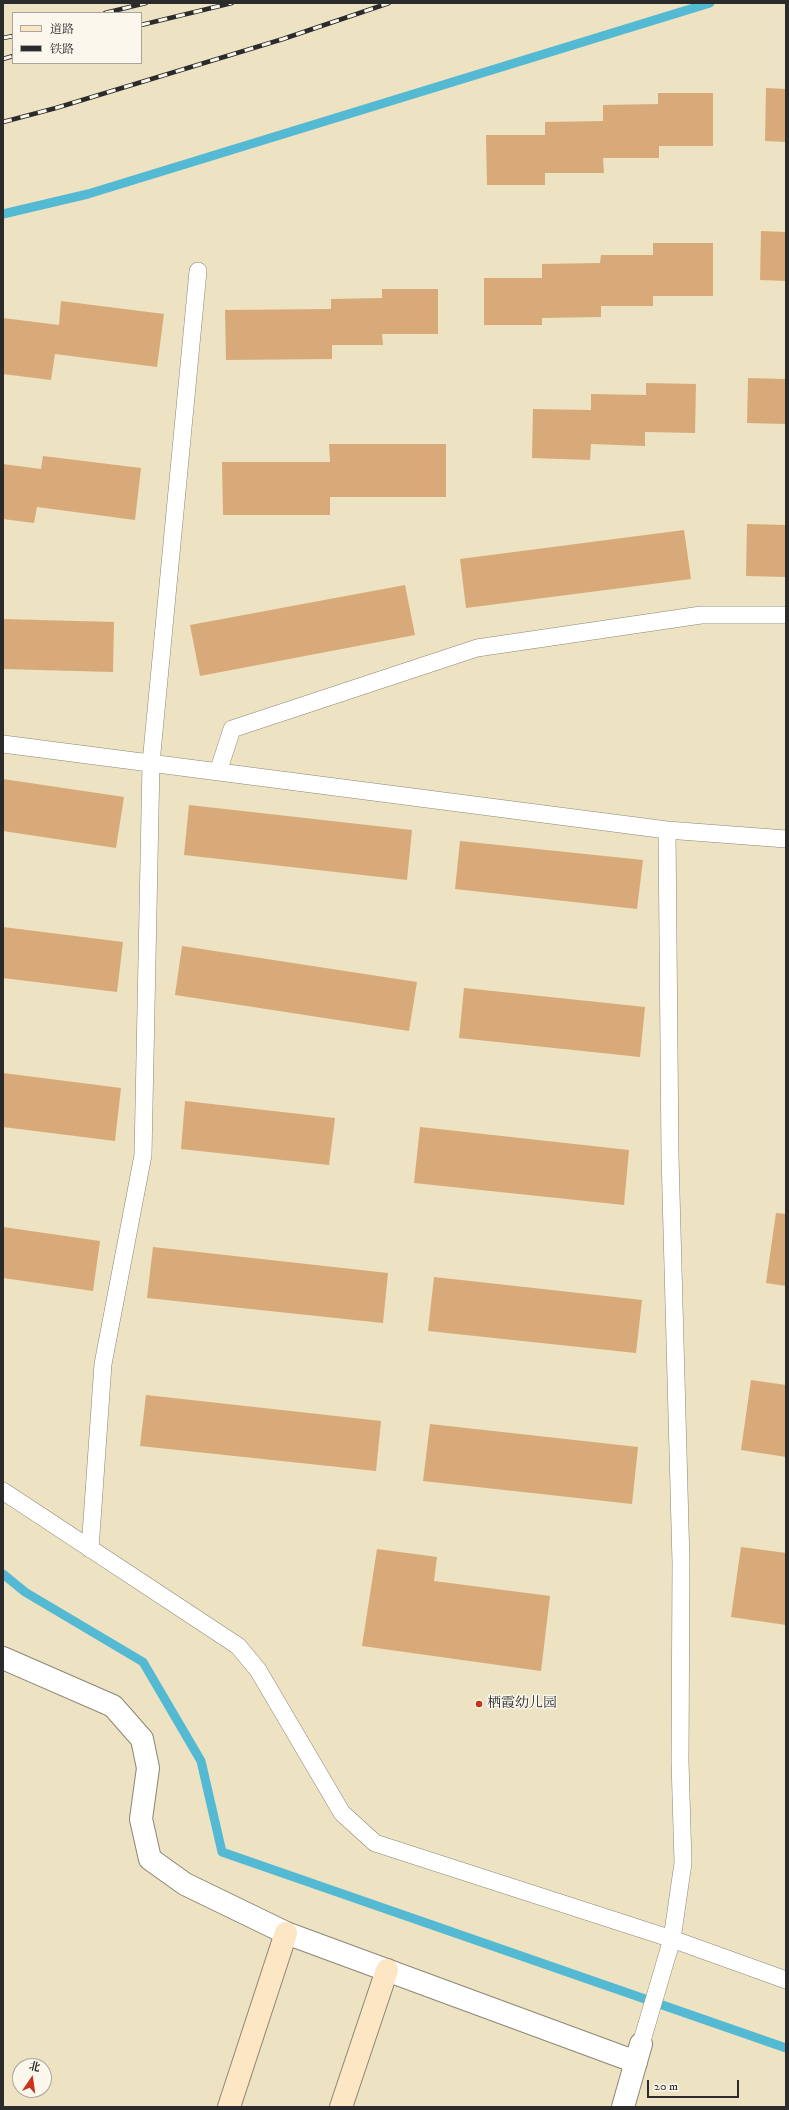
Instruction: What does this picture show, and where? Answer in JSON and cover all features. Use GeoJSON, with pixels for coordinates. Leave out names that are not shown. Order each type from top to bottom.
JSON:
{"type":"FeatureCollection","features":[{"type":"Feature","properties":{"kind":"main road"},"geometry":{"type":"LineString","coordinates":[[229,2107],[286,1933]]}},
{"type":"Feature","properties":{"kind":"main road"},"geometry":{"type":"LineString","coordinates":[[341,2107],[387,1970]]}},
{"type":"Feature","properties":{"kind":"street"},"geometry":{"type":"LineString","coordinates":[[3,1658],[113,1706],[142,1739],[148,1768],[141,1819],[150,1859],[185,1884],[286,1933],[387,1970],[639,2053],[623,2107]]}},
{"type":"Feature","properties":{"kind":"lane"},"geometry":{"type":"LineString","coordinates":[[90,1549],[103,1364],[143,1155],[151,763],[198,271]]}},
{"type":"Feature","properties":{"kind":"lane"},"geometry":{"type":"LineString","coordinates":[[218,772],[232,729],[477,648],[701,615],[786,615]]}},
{"type":"Feature","properties":{"kind":"lane"},"geometry":{"type":"LineString","coordinates":[[3,744],[667,830],[786,839]]}},
{"type":"Feature","properties":{"kind":"lane"},"geometry":{"type":"LineString","coordinates":[[639,2053],[672,1939],[683,1863],[680,1762],[681,1563],[670,1156],[667,830]]}},
{"type":"Feature","properties":{"kind":"lane"},"geometry":{"type":"LineString","coordinates":[[3,1491],[238,1646],[258,1670],[342,1813],[375,1843],[672,1939],[786,1980]]}},
{"type":"Feature","properties":{"kind":"building"},"geometry":{"type":"Polygon","coordinates":[[[766,88],[786,89],[786,142],[765,141],[766,88]]]}},
{"type":"Feature","properties":{"kind":"building"},"geometry":{"type":"Polygon","coordinates":[[[658,93],[713,93],[713,146],[659,146],[659,158],[603,158],[604,173],[545,173],[545,185],[487,185],[486,135],[545,135],[545,122],[603,121],[603,105],[658,104],[658,93]]]}},
{"type":"Feature","properties":{"kind":"building"},"geometry":{"type":"Polygon","coordinates":[[[761,231],[786,232],[786,281],[760,280],[761,231]]]}},
{"type":"Feature","properties":{"kind":"building"},"geometry":{"type":"Polygon","coordinates":[[[653,243],[713,243],[713,296],[653,296],[653,306],[601,306],[601,317],[542,318],[542,325],[484,325],[484,278],[542,278],[542,264],[600,263],[601,255],[653,255],[653,243]]]}},
{"type":"Feature","properties":{"kind":"building"},"geometry":{"type":"Polygon","coordinates":[[[382,289],[438,289],[438,334],[382,334],[383,345],[332,345],[332,359],[226,360],[225,310],[331,309],[331,299],[382,298],[382,289]]]}},
{"type":"Feature","properties":{"kind":"building"},"geometry":{"type":"Polygon","coordinates":[[[61,301],[164,314],[157,367],[55,354],[51,380],[3,374],[3,318],[59,325],[61,301]]]}},
{"type":"Feature","properties":{"kind":"building"},"geometry":{"type":"Polygon","coordinates":[[[748,378],[786,379],[786,424],[747,423],[748,378]]]}},
{"type":"Feature","properties":{"kind":"building"},"geometry":{"type":"Polygon","coordinates":[[[646,383],[696,384],[695,433],[645,432],[645,446],[591,444],[590,460],[532,458],[533,409],[591,410],[591,394],[646,395],[646,383]]]}},
{"type":"Feature","properties":{"kind":"building"},"geometry":{"type":"Polygon","coordinates":[[[329,444],[446,444],[446,497],[330,497],[330,515],[223,515],[222,462],[330,462],[329,444]]]}},
{"type":"Feature","properties":{"kind":"building"},"geometry":{"type":"Polygon","coordinates":[[[43,456],[141,468],[135,520],[37,507],[34,523],[3,519],[3,464],[41,469],[43,456]]]}},
{"type":"Feature","properties":{"kind":"building"},"geometry":{"type":"Polygon","coordinates":[[[747,524],[786,525],[786,577],[746,576],[747,524]]]}},
{"type":"Feature","properties":{"kind":"building"},"geometry":{"type":"Polygon","coordinates":[[[684,530],[691,579],[466,608],[460,559],[684,530]]]}},
{"type":"Feature","properties":{"kind":"building"},"geometry":{"type":"Polygon","coordinates":[[[405,585],[415,635],[200,676],[190,625],[405,585]]]}},
{"type":"Feature","properties":{"kind":"building"},"geometry":{"type":"Polygon","coordinates":[[[3,619],[114,622],[113,672],[3,669],[3,619]]]}},
{"type":"Feature","properties":{"kind":"building"},"geometry":{"type":"Polygon","coordinates":[[[3,779],[124,797],[116,848],[3,831],[3,779]]]}},
{"type":"Feature","properties":{"kind":"building"},"geometry":{"type":"Polygon","coordinates":[[[189,805],[412,830],[407,880],[184,855],[189,805]]]}},
{"type":"Feature","properties":{"kind":"building"},"geometry":{"type":"Polygon","coordinates":[[[460,841],[643,860],[637,909],[455,889],[460,841]]]}},
{"type":"Feature","properties":{"kind":"building"},"geometry":{"type":"Polygon","coordinates":[[[3,927],[123,942],[117,992],[3,978],[3,927]]]}},
{"type":"Feature","properties":{"kind":"building"},"geometry":{"type":"Polygon","coordinates":[[[182,946],[417,982],[409,1031],[175,995],[182,946]]]}},
{"type":"Feature","properties":{"kind":"building"},"geometry":{"type":"Polygon","coordinates":[[[464,988],[645,1007],[640,1057],[459,1038],[464,988]]]}},
{"type":"Feature","properties":{"kind":"building"},"geometry":{"type":"Polygon","coordinates":[[[3,1073],[121,1088],[115,1141],[3,1127],[3,1073]]]}},
{"type":"Feature","properties":{"kind":"building"},"geometry":{"type":"Polygon","coordinates":[[[185,1101],[335,1118],[329,1165],[181,1149],[185,1101]]]}},
{"type":"Feature","properties":{"kind":"building"},"geometry":{"type":"Polygon","coordinates":[[[420,1127],[629,1150],[624,1205],[414,1183],[420,1127]]]}},
{"type":"Feature","properties":{"kind":"building"},"geometry":{"type":"Polygon","coordinates":[[[776,1213],[786,1214],[786,1286],[766,1283],[776,1213]]]}},
{"type":"Feature","properties":{"kind":"building"},"geometry":{"type":"Polygon","coordinates":[[[3,1227],[100,1241],[93,1291],[3,1278],[3,1227]]]}},
{"type":"Feature","properties":{"kind":"building"},"geometry":{"type":"Polygon","coordinates":[[[153,1247],[388,1273],[383,1323],[147,1298],[153,1247]]]}},
{"type":"Feature","properties":{"kind":"building"},"geometry":{"type":"Polygon","coordinates":[[[434,1277],[642,1300],[636,1353],[428,1331],[434,1277]]]}},
{"type":"Feature","properties":{"kind":"building"},"geometry":{"type":"Polygon","coordinates":[[[751,1380],[786,1385],[786,1457],[741,1450],[751,1380]]]}},
{"type":"Feature","properties":{"kind":"building"},"geometry":{"type":"Polygon","coordinates":[[[146,1395],[381,1421],[376,1471],[140,1446],[146,1395]]]}},
{"type":"Feature","properties":{"kind":"building"},"geometry":{"type":"Polygon","coordinates":[[[430,1424],[638,1447],[632,1504],[423,1481],[430,1424]]]}},
{"type":"Feature","properties":{"kind":"building"},"geometry":{"type":"Polygon","coordinates":[[[741,1547],[786,1553],[786,1625],[731,1617],[741,1547]]]}},
{"type":"Feature","properties":{"kind":"building"},"geometry":{"type":"Polygon","coordinates":[[[377,1549],[437,1557],[434,1581],[550,1596],[541,1671],[362,1646],[377,1549]]]}},
{"type":"Feature","properties":{"kind":"waterway"},"geometry":{"type":"LineString","coordinates":[[3,214],[88,194],[710,3]]}},
{"type":"Feature","properties":{"kind":"waterway"},"geometry":{"type":"LineString","coordinates":[[3,1574],[25,1592],[143,1662],[201,1761],[222,1852],[786,2048]]}},
{"type":"Feature","properties":{"kind":"railway"},"geometry":{"type":"LineString","coordinates":[[109,12],[146,3]]}},
{"type":"Feature","properties":{"kind":"railway"},"geometry":{"type":"LineString","coordinates":[[142,25],[232,3]]}},
{"type":"Feature","properties":{"kind":"railway"},"geometry":{"type":"LineString","coordinates":[[3,122],[56,108],[283,39],[389,3]]}},
{"type":"Feature","properties":{"kind":"railway"},"geometry":{"type":"LineString","coordinates":[[3,38],[12,36]]}},
{"type":"Feature","properties":{"kind":"railway"},"geometry":{"type":"LineString","coordinates":[[3,59],[12,56]]}},
{"type":"Feature","properties":{"kind":"place","name":"栖霞幼儿园"},"geometry":{"type":"Point","coordinates":[479,1704]}}]}
